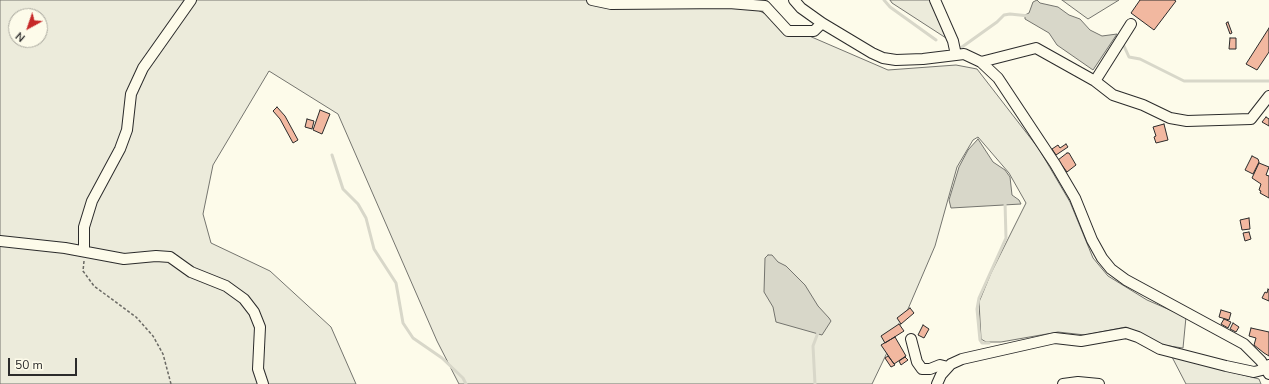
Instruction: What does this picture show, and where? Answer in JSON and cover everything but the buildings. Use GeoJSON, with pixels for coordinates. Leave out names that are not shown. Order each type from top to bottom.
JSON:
{"type":"FeatureCollection","features":[{"type":"Feature","properties":{"kind":"street"},"geometry":{"type":"LineString","coordinates":[[84,251],[84,227],[88,214],[127,130],[131,94],[143,68],[191,0]]}},
{"type":"Feature","properties":{"kind":"street"},"geometry":{"type":"LineString","coordinates":[[592,0],[611,4],[729,3],[765,6],[788,31],[814,31],[822,23]]}},
{"type":"Feature","properties":{"kind":"street"},"geometry":{"type":"LineString","coordinates":[[794,0],[801,8],[822,23],[872,54],[883,58],[896,60],[924,59],[956,55],[968,56],[981,62],[998,78],[1055,164],[1075,198],[1092,240],[1102,258],[1111,269],[1126,280],[1244,344],[1268,369],[1254,372],[1160,349],[1138,337],[1126,333],[1080,341],[1055,338],[962,359],[948,367],[941,375],[937,384]]}},
{"type":"Feature","properties":{"kind":"street"},"geometry":{"type":"LineString","coordinates":[[935,0],[953,41],[956,55]]}},
{"type":"Feature","properties":{"kind":"street"},"geometry":{"type":"LineString","coordinates":[[1095,81],[1131,24]]}},
{"type":"Feature","properties":{"kind":"street"},"geometry":{"type":"LineString","coordinates":[[981,62],[1036,48],[1095,81],[1113,95],[1143,104],[1170,118],[1187,121],[1250,119],[1269,96]]}},
{"type":"Feature","properties":{"kind":"street"},"geometry":{"type":"LineString","coordinates":[[0,241],[84,251],[124,259],[156,256],[170,257],[191,272],[226,286],[244,299],[254,312],[260,327],[258,369],[263,384]]}},
{"type":"Feature","properties":{"kind":"street"},"geometry":{"type":"LineString","coordinates":[[911,339],[917,362],[922,369],[930,369],[940,365],[948,367]]}},
{"type":"Feature","properties":{"kind":"street"},"geometry":{"type":"LineString","coordinates":[[1063,384],[1078,382],[1099,384]]}},
{"type":"Feature","properties":{"kind":"path"},"geometry":{"type":"LineString","coordinates":[[84,251],[83,271],[94,286],[136,317],[153,336],[164,354],[171,384]]}},
{"type":"Feature","properties":{"kind":"shaded area"},"geometry":{"type":"Polygon","coordinates":[[[0,0],[738,0],[807,35],[888,70],[956,65],[977,69],[1039,149],[1070,202],[1093,258],[1108,276],[1147,300],[1186,317],[1183,348],[1162,345],[1126,327],[1085,335],[1058,332],[1001,342],[986,342],[981,339],[979,302],[991,273],[1026,203],[1009,173],[978,137],[973,140],[957,167],[935,246],[908,309],[872,384],[459,384],[437,341],[338,114],[269,71],[213,165],[203,214],[211,243],[270,271],[331,327],[356,384],[0,384],[0,0]]]}},
{"type":"Feature","properties":{"kind":"shaded area"},"geometry":{"type":"Polygon","coordinates":[[[890,0],[930,0],[946,38],[892,3],[890,0]]]}},
{"type":"Feature","properties":{"kind":"shaded area"},"geometry":{"type":"Polygon","coordinates":[[[1037,0],[1040,3],[1058,7],[1069,15],[1080,19],[1090,30],[1102,36],[1117,34],[1093,70],[1057,45],[1049,33],[1025,19],[1025,15],[1029,13],[1033,2],[1037,0]]]}},
{"type":"Feature","properties":{"kind":"shaded area"},"geometry":{"type":"Polygon","coordinates":[[[1062,0],[1119,0],[1088,19],[1062,0]]]}},
{"type":"Feature","properties":{"kind":"shaded area"},"geometry":{"type":"Polygon","coordinates":[[[978,139],[993,162],[1005,170],[1010,177],[1012,195],[1019,200],[1021,204],[951,208],[949,200],[959,167],[968,150],[978,139]]]}},
{"type":"Feature","properties":{"kind":"shaded area"},"geometry":{"type":"Polygon","coordinates":[[[768,255],[772,255],[778,262],[786,266],[805,285],[818,306],[829,318],[831,321],[822,335],[776,322],[773,307],[764,292],[765,258],[768,255]]]}},
{"type":"Feature","properties":{"kind":"shaded area"},"geometry":{"type":"Polygon","coordinates":[[[1172,357],[1259,379],[1261,384],[1186,384],[1172,357]]]}},
{"type":"Feature","properties":{"kind":"waterway"},"geometry":{"type":"LineString","coordinates":[[884,0],[890,7],[936,40]]}},
{"type":"Feature","properties":{"kind":"waterway"},"geometry":{"type":"LineString","coordinates":[[962,47],[997,22],[1004,15],[1010,14],[1029,16]]}},
{"type":"Feature","properties":{"kind":"waterway"},"geometry":{"type":"LineString","coordinates":[[1124,46],[1129,57],[1140,59],[1184,81],[1269,81]]}},
{"type":"Feature","properties":{"kind":"waterway"},"geometry":{"type":"LineString","coordinates":[[332,155],[343,189],[358,204],[366,218],[374,249],[396,283],[403,323],[413,338],[442,358],[463,378],[466,384]]}},
{"type":"Feature","properties":{"kind":"waterway"},"geometry":{"type":"LineString","coordinates":[[989,343],[982,343],[980,340],[977,309],[979,298],[1006,238],[1005,202]]}},
{"type":"Feature","properties":{"kind":"waterway"},"geometry":{"type":"LineString","coordinates":[[815,384],[813,346],[819,330]]}}]}
